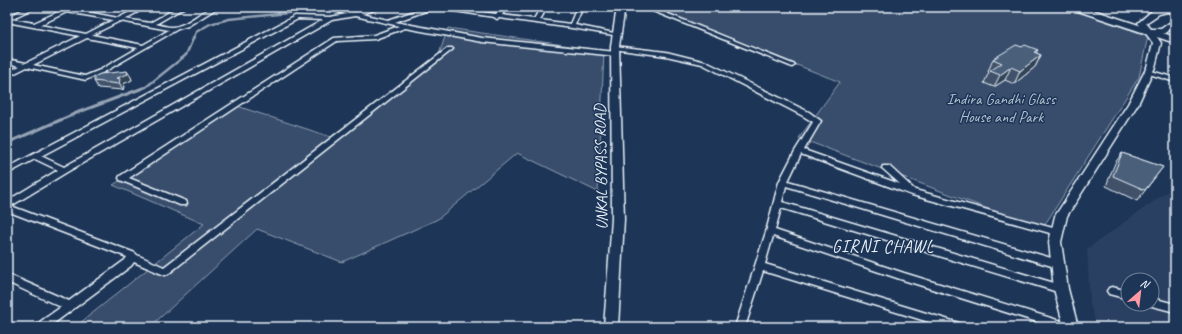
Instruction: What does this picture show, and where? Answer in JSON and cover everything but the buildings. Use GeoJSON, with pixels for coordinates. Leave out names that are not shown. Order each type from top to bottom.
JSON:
{"type":"FeatureCollection","features":[{"type":"Feature","properties":{"kind":"main road","name":"UNKAL BYPASS ROAD"},"geometry":{"type":"LineString","coordinates":[[610,327],[618,220],[615,51],[621,7]]}},
{"type":"Feature","properties":{"kind":"main road"},"geometry":{"type":"LineString","coordinates":[[1075,7],[1175,40]]}},
{"type":"Feature","properties":{"kind":"main road"},"geometry":{"type":"LineString","coordinates":[[1071,327],[1061,288],[1055,242],[1061,216],[1132,104],[1148,72],[1157,42],[1142,23],[1156,12],[1171,9]]}},
{"type":"Feature","properties":{"kind":"main road"},"geometry":{"type":"LineString","coordinates":[[1150,32],[1163,31],[1175,21]]}},
{"type":"Feature","properties":{"kind":"street"},"geometry":{"type":"LineString","coordinates":[[7,20],[33,7]]}},
{"type":"Feature","properties":{"kind":"street"},"geometry":{"type":"LineString","coordinates":[[33,26],[72,7]]}},
{"type":"Feature","properties":{"kind":"street"},"geometry":{"type":"LineString","coordinates":[[7,75],[144,7]]}},
{"type":"Feature","properties":{"kind":"street"},"geometry":{"type":"LineString","coordinates":[[151,25],[182,7]]}},
{"type":"Feature","properties":{"kind":"street"},"geometry":{"type":"LineString","coordinates":[[7,61],[86,78],[175,29],[186,25],[216,7]]}},
{"type":"Feature","properties":{"kind":"street"},"geometry":{"type":"LineString","coordinates":[[323,7],[405,26],[486,41],[666,54],[704,63],[806,114],[817,121],[799,150],[783,182],[770,232],[740,327]]}},
{"type":"Feature","properties":{"kind":"street"},"geometry":{"type":"LineString","coordinates":[[7,171],[292,18],[302,16],[330,19],[380,7]]}},
{"type":"Feature","properties":{"kind":"street"},"geometry":{"type":"LineString","coordinates":[[389,22],[434,7],[572,26],[617,35]]}},
{"type":"Feature","properties":{"kind":"street"},"geometry":{"type":"LineString","coordinates":[[498,17],[504,7]]}},
{"type":"Feature","properties":{"kind":"street"},"geometry":{"type":"LineString","coordinates":[[536,21],[544,7]]}},
{"type":"Feature","properties":{"kind":"street"},"geometry":{"type":"LineString","coordinates":[[572,26],[580,7]]}},
{"type":"Feature","properties":{"kind":"street"},"geometry":{"type":"LineString","coordinates":[[646,7],[792,65]]}},
{"type":"Feature","properties":{"kind":"street"},"geometry":{"type":"LineString","coordinates":[[66,10],[175,29]]}},
{"type":"Feature","properties":{"kind":"street"},"geometry":{"type":"LineString","coordinates":[[7,206],[64,170],[330,19]]}},
{"type":"Feature","properties":{"kind":"street"},"geometry":{"type":"LineString","coordinates":[[7,20],[144,47]]}},
{"type":"Feature","properties":{"kind":"street"},"geometry":{"type":"LineString","coordinates":[[183,203],[123,178],[336,39],[375,37],[405,26]]}},
{"type":"Feature","properties":{"kind":"street"},"geometry":{"type":"LineString","coordinates":[[7,206],[128,253],[132,255],[132,257],[165,271],[450,49]]}},
{"type":"Feature","properties":{"kind":"street"},"geometry":{"type":"LineString","coordinates":[[1148,72],[1175,80]]}},
{"type":"Feature","properties":{"kind":"street"},"geometry":{"type":"LineString","coordinates":[[799,150],[915,193],[1057,232]]}},
{"type":"Feature","properties":{"kind":"street"},"geometry":{"type":"LineString","coordinates":[[35,156],[64,170]]}},
{"type":"Feature","properties":{"kind":"street"},"geometry":{"type":"LineString","coordinates":[[886,168],[915,193]]}},
{"type":"Feature","properties":{"kind":"street"},"geometry":{"type":"LineString","coordinates":[[783,182],[1058,264]]}},
{"type":"Feature","properties":{"kind":"street"},"geometry":{"type":"LineString","coordinates":[[777,204],[1061,288]]}},
{"type":"Feature","properties":{"kind":"street"},"geometry":{"type":"LineString","coordinates":[[770,232],[903,276],[1067,327]]}},
{"type":"Feature","properties":{"kind":"street"},"geometry":{"type":"LineString","coordinates":[[41,327],[128,263],[132,257]]}},
{"type":"Feature","properties":{"kind":"street"},"geometry":{"type":"LineString","coordinates":[[759,266],[959,327]]}},
{"type":"Feature","properties":{"kind":"street"},"geometry":{"type":"LineString","coordinates":[[7,278],[70,306]]}},
{"type":"Feature","properties":{"kind":"street"},"geometry":{"type":"LineString","coordinates":[[1112,291],[1120,293]]}},
{"type":"Feature","properties":{"kind":"street"},"geometry":{"type":"LineString","coordinates":[[1160,304],[1175,309]]}},
{"type":"Feature","properties":{"kind":"shaded area"},"geometry":{"type":"Polygon","coordinates":[[[1175,186],[1175,327],[1097,327],[1090,304],[1087,249],[1175,186]]]}},
{"type":"Feature","properties":{"kind":"green space","name":"Indira Gandhi Glass House and Park"},"geometry":{"type":"Polygon","coordinates":[[[650,7],[1064,7],[1148,36],[1139,77],[1042,229],[799,138],[840,82],[650,7]]]}},
{"type":"Feature","properties":{"kind":"green space"},"geometry":{"type":"Polygon","coordinates":[[[448,28],[604,51],[598,192],[517,153],[438,219],[342,262],[257,229],[150,327],[75,327],[204,224],[113,185],[237,106],[331,137],[437,60],[448,28]]]}},
{"type":"Feature","properties":{"kind":"waterway"},"geometry":{"type":"LineString","coordinates":[[143,88],[186,55],[196,32],[210,24],[229,19],[347,7]]}},
{"type":"Feature","properties":{"kind":"waterway"},"geometry":{"type":"LineString","coordinates":[[7,143],[79,112],[143,88]]}},
{"type":"Feature","properties":{"kind":"district","name":"GIRNI CHAWL"},"geometry":{"type":"Point","coordinates":[883,246]}}]}
